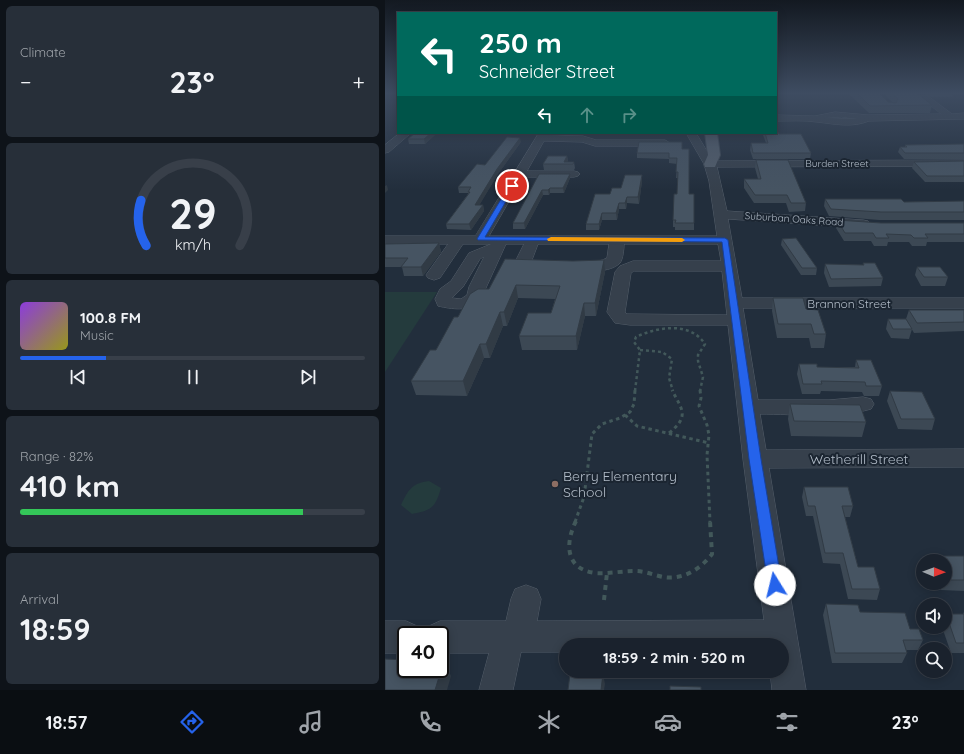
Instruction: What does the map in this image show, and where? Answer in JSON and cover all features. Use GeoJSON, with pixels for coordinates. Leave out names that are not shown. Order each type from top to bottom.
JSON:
{"type":"FeatureCollection","features":[{"type":"Feature","properties":{"kind":"main road"},"geometry":{"type":"LineString","coordinates":[[706,158],[714,156],[711,134]]}},
{"type":"Feature","properties":{"kind":"street"},"geometry":{"type":"LineString","coordinates":[[385,150],[405,134]]}},
{"type":"Feature","properties":{"kind":"street"},"geometry":{"type":"LineString","coordinates":[[692,134],[706,158],[715,181],[721,215],[789,690]]}},
{"type":"Feature","properties":{"kind":"street"},"geometry":{"type":"LineString","coordinates":[[480,239],[543,135],[583,139],[595,143],[679,147]]}},
{"type":"Feature","properties":{"kind":"street"},"geometry":{"type":"LineString","coordinates":[[629,151],[679,147],[696,143]]}},
{"type":"Feature","properties":{"kind":"street","name":"Burden Street"},"geometry":{"type":"LineString","coordinates":[[679,147],[706,158],[964,163]]}},
{"type":"Feature","properties":{"kind":"street"},"geometry":{"type":"LineString","coordinates":[[519,174],[574,174]]}},
{"type":"Feature","properties":{"kind":"street","name":"Suburban Oaks Road"},"geometry":{"type":"LineString","coordinates":[[721,215],[756,216],[879,225]]}},
{"type":"Feature","properties":{"kind":"street"},"geometry":{"type":"LineString","coordinates":[[434,275],[459,239]]}},
{"type":"Feature","properties":{"kind":"street"},"geometry":{"type":"LineString","coordinates":[[385,240],[480,239],[498,244],[531,239],[725,240]]}},
{"type":"Feature","properties":{"kind":"street"},"geometry":{"type":"LineString","coordinates":[[531,239],[531,245],[524,260],[526,264],[530,266],[602,266],[610,264],[614,260],[617,245],[614,240]]}},
{"type":"Feature","properties":{"kind":"street","name":"Brannon Street"},"geometry":{"type":"LineString","coordinates":[[729,266],[633,266],[623,272],[616,312],[621,319],[630,320],[735,312],[964,303]]}},
{"type":"Feature","properties":{"kind":"street"},"geometry":{"type":"LineString","coordinates":[[748,407],[829,407],[863,404]]}},
{"type":"Feature","properties":{"kind":"street","name":"Wetherill Street"},"geometry":{"type":"LineString","coordinates":[[755,459],[964,458]]}},
{"type":"Feature","properties":{"kind":"street"},"geometry":{"type":"LineString","coordinates":[[496,690],[526,599]]}},
{"type":"Feature","properties":{"kind":"street"},"geometry":{"type":"LineString","coordinates":[[449,637],[782,636]]}},
{"type":"Feature","properties":{"kind":"street"},"geometry":{"type":"LineString","coordinates":[[385,638],[397,637]]}},
{"type":"Feature","properties":{"kind":"path"},"geometry":{"type":"LineString","coordinates":[[671,328],[687,330],[702,339],[705,344],[699,355],[698,361],[703,377],[700,388],[701,398],[699,406],[707,423],[710,439],[707,455],[712,554],[706,564],[700,569],[689,575],[679,577],[659,576],[646,572],[589,572],[574,562],[568,551],[568,541],[583,504],[589,471],[591,435],[597,426],[625,415],[633,408],[639,372],[640,350],[634,340],[639,334],[671,328]]}},
{"type":"Feature","properties":{"kind":"path"},"geometry":{"type":"LineString","coordinates":[[640,350],[662,352],[667,354],[671,359],[669,382],[682,409],[681,419],[676,428],[669,433]]}},
{"type":"Feature","properties":{"kind":"path"},"geometry":{"type":"LineString","coordinates":[[625,415],[637,426],[709,443]]}},
{"type":"Feature","properties":{"kind":"path"},"geometry":{"type":"LineString","coordinates":[[604,600],[607,573]]}},
{"type":"Feature","properties":{"kind":"green space"},"geometry":{"type":"Polygon","coordinates":[[[385,292],[437,292],[385,372],[385,292]]]}},
{"type":"Feature","properties":{"kind":"green space"},"geometry":{"type":"Polygon","coordinates":[[[429,481],[441,488],[437,500],[432,507],[412,514],[401,505],[408,491],[418,483],[429,481]]]}},
{"type":"Feature","properties":{"kind":"building"},"geometry":{"type":"Polygon","coordinates":[[[777,131],[779,134],[801,134],[811,153],[753,153],[751,143],[768,143],[765,134],[777,134],[777,131]]]}},
{"type":"Feature","properties":{"kind":"building"},"geometry":{"type":"Polygon","coordinates":[[[414,134],[430,134],[424,139],[408,139],[414,134]]]}},
{"type":"Feature","properties":{"kind":"building"},"geometry":{"type":"Polygon","coordinates":[[[507,137],[520,138],[497,169],[475,205],[483,205],[469,224],[446,224],[470,192],[468,192],[471,187],[458,187],[477,164],[485,165],[507,137]]]}},
{"type":"Feature","properties":{"kind":"building"},"geometry":{"type":"Polygon","coordinates":[[[639,142],[682,142],[682,149],[689,149],[689,194],[694,194],[694,223],[675,223],[676,220],[673,220],[674,194],[677,194],[677,158],[669,158],[669,153],[637,153],[639,142]]]}},
{"type":"Feature","properties":{"kind":"building"},"geometry":{"type":"Polygon","coordinates":[[[964,144],[964,153],[905,153],[900,147],[907,147],[905,145],[964,144]]]}},
{"type":"Feature","properties":{"kind":"building"},"geometry":{"type":"Polygon","coordinates":[[[548,156],[567,156],[564,162],[574,162],[573,164],[543,164],[548,156]]]}},
{"type":"Feature","properties":{"kind":"building"},"geometry":{"type":"Polygon","coordinates":[[[756,160],[788,160],[806,203],[791,203],[787,195],[755,195],[744,179],[761,179],[756,160]]]}},
{"type":"Feature","properties":{"kind":"building"},"geometry":{"type":"Polygon","coordinates":[[[964,161],[964,176],[927,176],[914,162],[964,161]]]}},
{"type":"Feature","properties":{"kind":"building"},"geometry":{"type":"Polygon","coordinates":[[[539,174],[570,174],[563,188],[550,188],[548,190],[542,190],[524,223],[513,223],[539,174]]]}},
{"type":"Feature","properties":{"kind":"building"},"geometry":{"type":"Polygon","coordinates":[[[625,175],[642,175],[638,197],[627,197],[625,203],[619,203],[616,213],[602,213],[599,224],[586,224],[595,194],[610,194],[612,188],[621,188],[625,175]]]}},
{"type":"Feature","properties":{"kind":"building"},"geometry":{"type":"Polygon","coordinates":[[[825,199],[901,199],[904,202],[964,201],[964,212],[881,212],[831,209],[825,199]]]}},
{"type":"Feature","properties":{"kind":"building"},"geometry":{"type":"Polygon","coordinates":[[[837,220],[881,223],[964,223],[964,234],[925,234],[928,238],[914,238],[911,235],[886,234],[889,238],[876,238],[873,233],[845,233],[837,220]]]}},
{"type":"Feature","properties":{"kind":"building"},"geometry":{"type":"Polygon","coordinates":[[[796,238],[817,268],[802,268],[782,239],[796,238]]]}},
{"type":"Feature","properties":{"kind":"building"},"geometry":{"type":"Polygon","coordinates":[[[439,243],[421,267],[401,267],[408,258],[385,258],[385,244],[439,243]]]}},
{"type":"Feature","properties":{"kind":"building"},"geometry":{"type":"Polygon","coordinates":[[[505,259],[573,261],[604,260],[595,303],[584,303],[576,336],[519,336],[528,313],[551,313],[560,286],[516,285],[504,312],[500,312],[486,344],[480,344],[463,381],[411,381],[430,350],[436,350],[454,317],[458,317],[470,294],[478,289],[489,289],[505,259]]]}},
{"type":"Feature","properties":{"kind":"building"},"geometry":{"type":"Polygon","coordinates":[[[863,263],[875,263],[883,278],[831,279],[825,264],[864,265],[863,263]]]}},
{"type":"Feature","properties":{"kind":"building"},"geometry":{"type":"Polygon","coordinates":[[[917,267],[940,267],[948,277],[924,277],[917,267]]]}},
{"type":"Feature","properties":{"kind":"building"},"geometry":{"type":"Polygon","coordinates":[[[773,298],[803,298],[806,309],[818,310],[826,334],[814,334],[811,324],[778,324],[773,298]]]}},
{"type":"Feature","properties":{"kind":"building"},"geometry":{"type":"Polygon","coordinates":[[[909,310],[964,310],[964,322],[917,323],[909,310]]]}},
{"type":"Feature","properties":{"kind":"building"},"geometry":{"type":"Polygon","coordinates":[[[888,319],[906,319],[912,329],[893,329],[888,319]]]}},
{"type":"Feature","properties":{"kind":"building"},"geometry":{"type":"Polygon","coordinates":[[[856,360],[871,360],[882,386],[866,386],[865,382],[821,381],[822,384],[803,384],[799,364],[817,364],[817,367],[859,368],[856,360]]]}},
{"type":"Feature","properties":{"kind":"building"},"geometry":{"type":"Polygon","coordinates":[[[890,391],[922,392],[935,419],[901,419],[890,391]]]}},
{"type":"Feature","properties":{"kind":"building"},"geometry":{"type":"Polygon","coordinates":[[[790,404],[860,405],[866,422],[794,421],[790,404]]]}},
{"type":"Feature","properties":{"kind":"building"},"geometry":{"type":"Polygon","coordinates":[[[804,487],[848,487],[853,506],[842,506],[858,567],[874,567],[880,589],[852,589],[843,553],[825,553],[815,506],[808,506],[804,487]]]}},
{"type":"Feature","properties":{"kind":"building"},"geometry":{"type":"Polygon","coordinates":[[[952,556],[964,556],[964,580],[952,580],[952,556]]]}},
{"type":"Feature","properties":{"kind":"building"},"geometry":{"type":"Polygon","coordinates":[[[826,604],[858,605],[860,612],[905,613],[910,629],[916,629],[916,634],[921,634],[923,640],[903,640],[907,653],[835,653],[826,604]]]}},
{"type":"Feature","properties":{"kind":"building"},"geometry":{"type":"Polygon","coordinates":[[[952,614],[964,614],[964,643],[956,643],[952,631],[952,614]]]}},
{"type":"Feature","properties":{"kind":"building"},"geometry":{"type":"Polygon","coordinates":[[[385,659],[397,660],[397,678],[439,678],[435,690],[385,690],[385,659]]]}},
{"type":"Feature","properties":{"kind":"building"},"geometry":{"type":"Polygon","coordinates":[[[570,678],[602,678],[601,690],[568,690],[570,678]]]}},
{"type":"Feature","properties":{"kind":"building"},"geometry":{"type":"Polygon","coordinates":[[[670,686],[701,687],[701,690],[670,690],[670,686]]]}},
{"type":"Feature","properties":{"kind":"slow traffic"},"geometry":{"type":"LineString","coordinates":[[551,239],[682,240]]}},
{"type":"Feature","properties":{"kind":"place","name":"Berry Elementary School"},"geometry":{"type":"Point","coordinates":[555,484]}},
{"type":"Feature","properties":{"kind":"route"},"geometry":{"type":"LineString","coordinates":[[512,186],[480,239],[725,240],[755,459],[775,585]]}}]}
